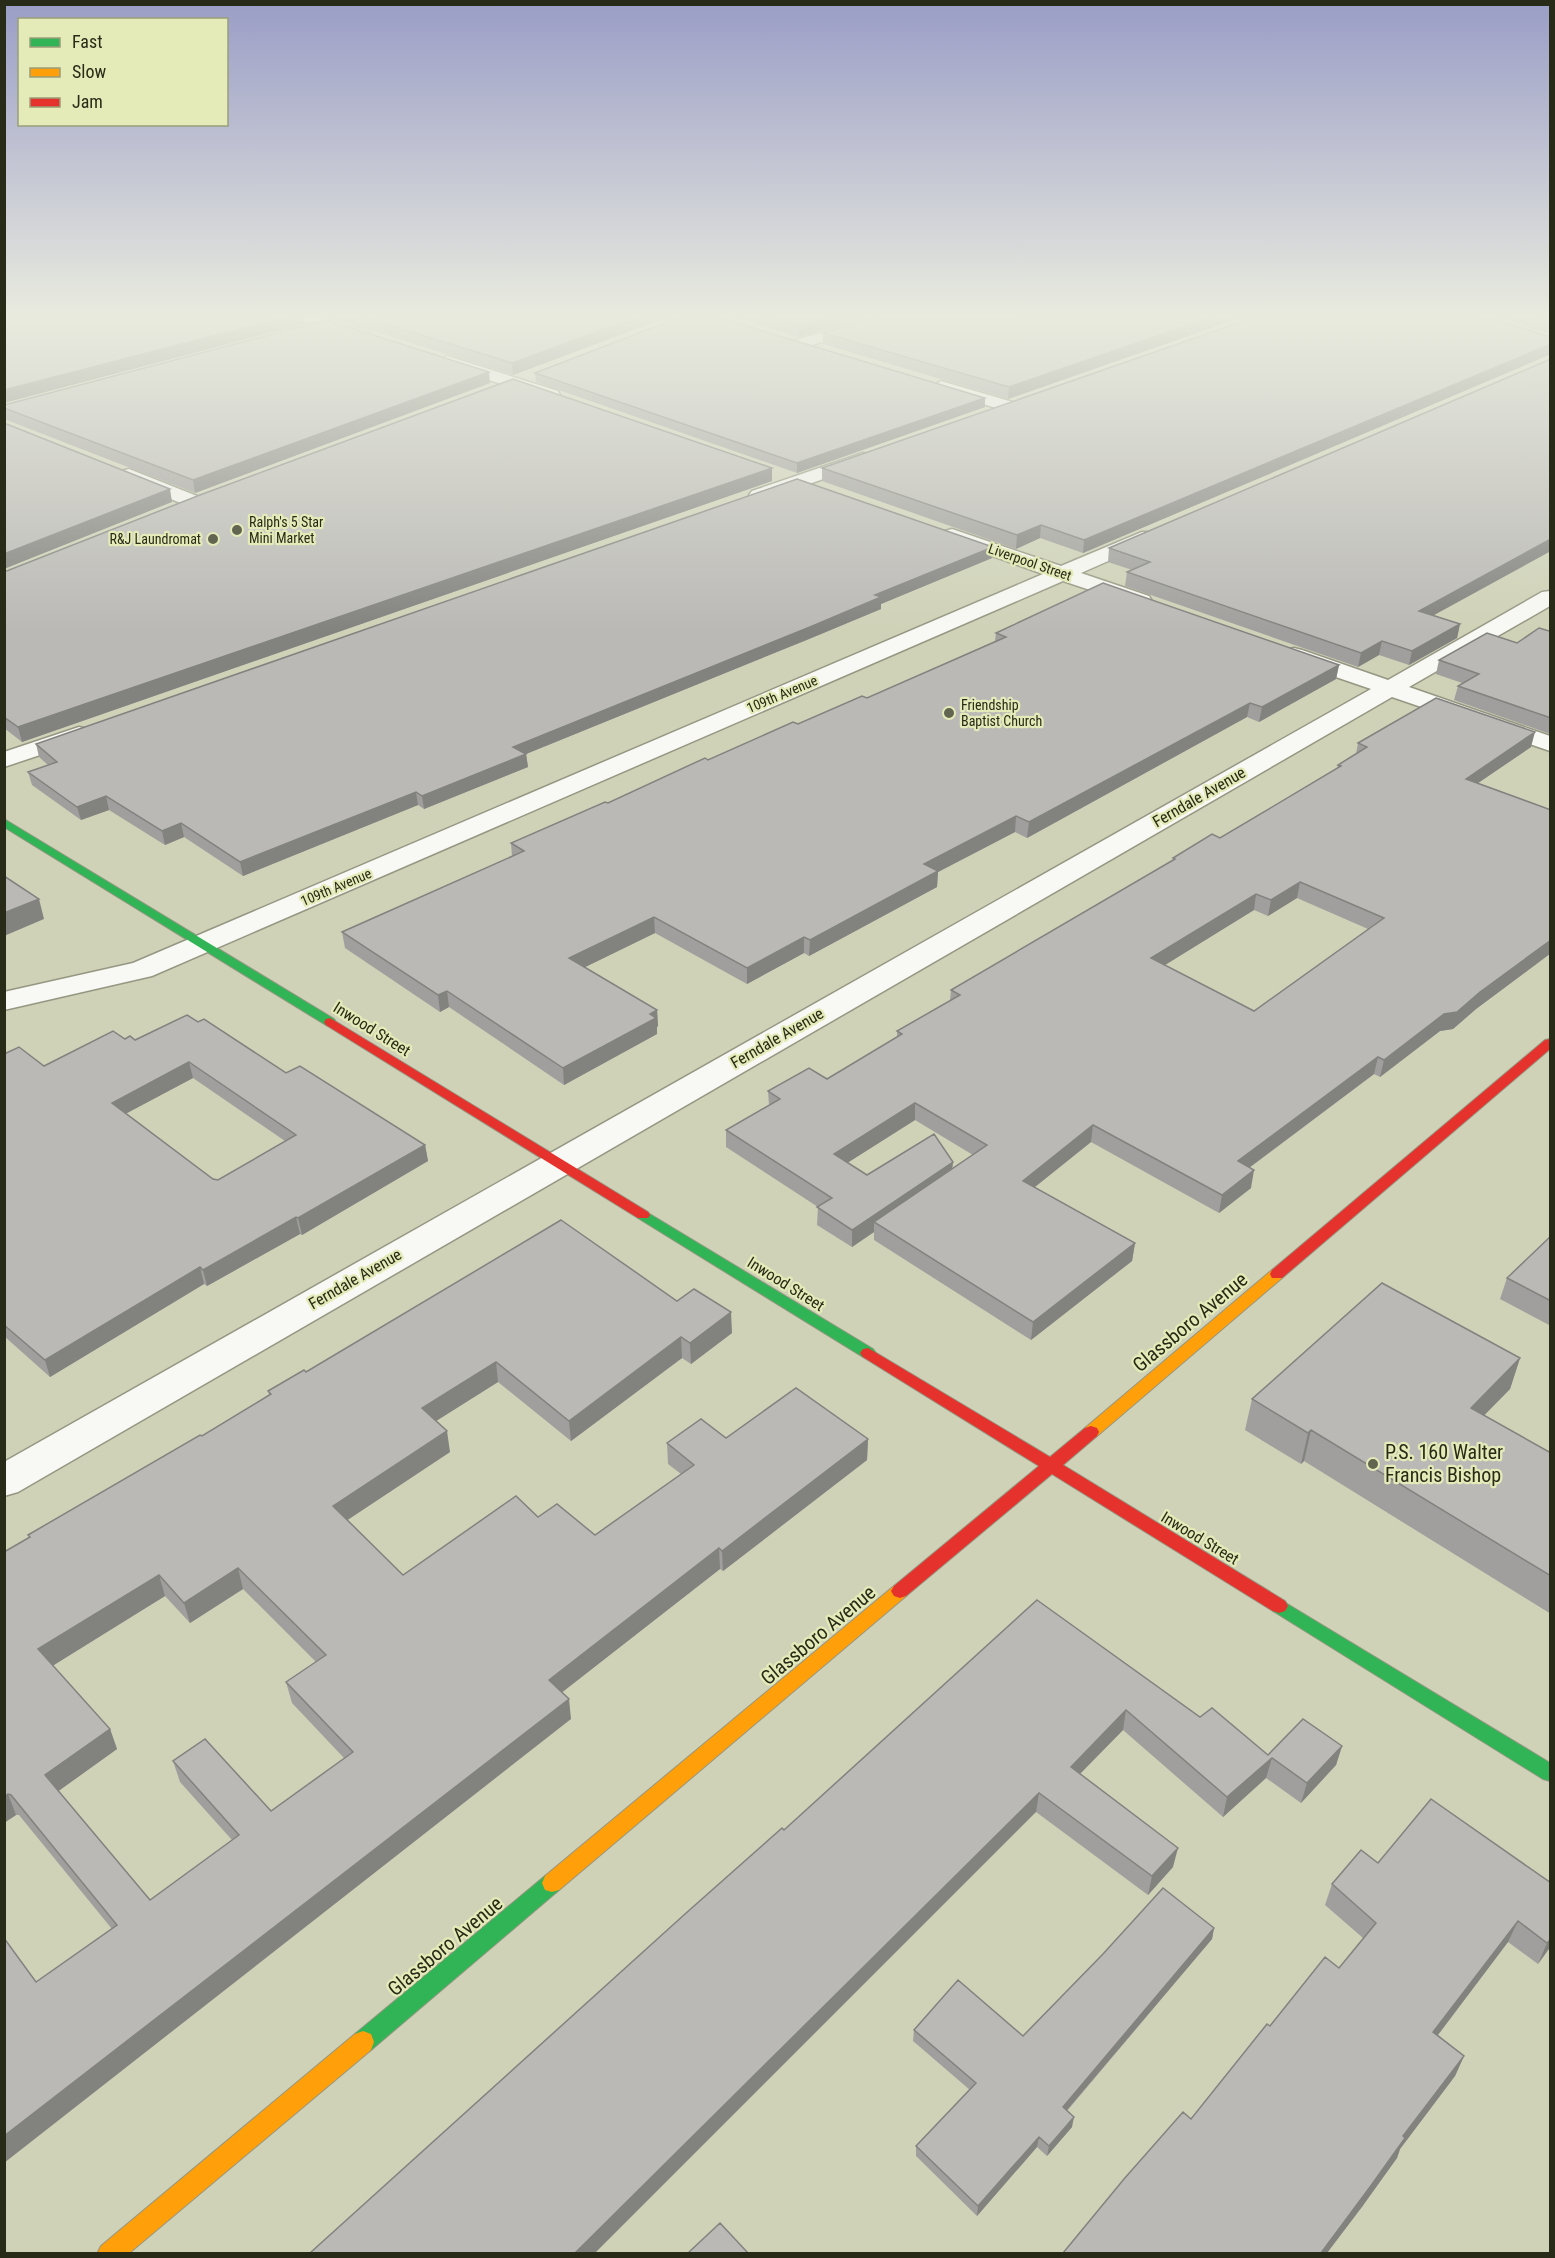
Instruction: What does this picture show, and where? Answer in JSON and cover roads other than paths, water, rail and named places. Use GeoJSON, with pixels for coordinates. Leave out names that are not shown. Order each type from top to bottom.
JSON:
{"type":"FeatureCollection","features":[{"type":"Feature","properties":{"kind":"street"},"geometry":{"type":"LineString","coordinates":[[740,502],[882,452]]}},
{"type":"Feature","properties":{"kind":"street"},"geometry":{"type":"LineString","coordinates":[[109,467],[201,500],[172,512]]}},
{"type":"Feature","properties":{"kind":"street"},"geometry":{"type":"LineString","coordinates":[[777,473],[831,492]]}},
{"type":"Feature","properties":{"kind":"street","name":"109th Avenue"},"geometry":{"type":"LineString","coordinates":[[4,1001],[142,970],[1171,526]]}},
{"type":"Feature","properties":{"kind":"street","name":"Liverpool Street"},"geometry":{"type":"LineString","coordinates":[[938,530],[1164,609]]}},
{"type":"Feature","properties":{"kind":"street","name":"Ferndale Avenue"},"geometry":{"type":"LineString","coordinates":[[4,1481],[1551,597]]}},
{"type":"Feature","properties":{"kind":"street"},"geometry":{"type":"LineString","coordinates":[[1276,648],[1551,744]]}},
{"type":"Feature","properties":{"kind":"street"},"geometry":{"type":"LineString","coordinates":[[4,760],[95,728]]}},
{"type":"Feature","properties":{"kind":"street","name":"Inwood Street"},"geometry":{"type":"LineString","coordinates":[[4,822],[1551,1773]]}},
{"type":"Feature","properties":{"kind":"street","name":"Glassboro Avenue"},"geometry":{"type":"LineString","coordinates":[[109,2253],[1050,1466],[1551,1043]]}},
{"type":"Feature","properties":{"kind":"place","name":"Ralph's 5 Star Mini Market"},"geometry":{"type":"Point","coordinates":[237,530]}},
{"type":"Feature","properties":{"kind":"place","name":"R&J Laundromat"},"geometry":{"type":"Point","coordinates":[213,539]}},
{"type":"Feature","properties":{"kind":"place","name":"Friendship Baptist Church"},"geometry":{"type":"Point","coordinates":[949,713]}},
{"type":"Feature","properties":{"kind":"place","name":"P.S. 160 Walter Francis Bishop"},"geometry":{"type":"Point","coordinates":[1373,1464]}}]}
